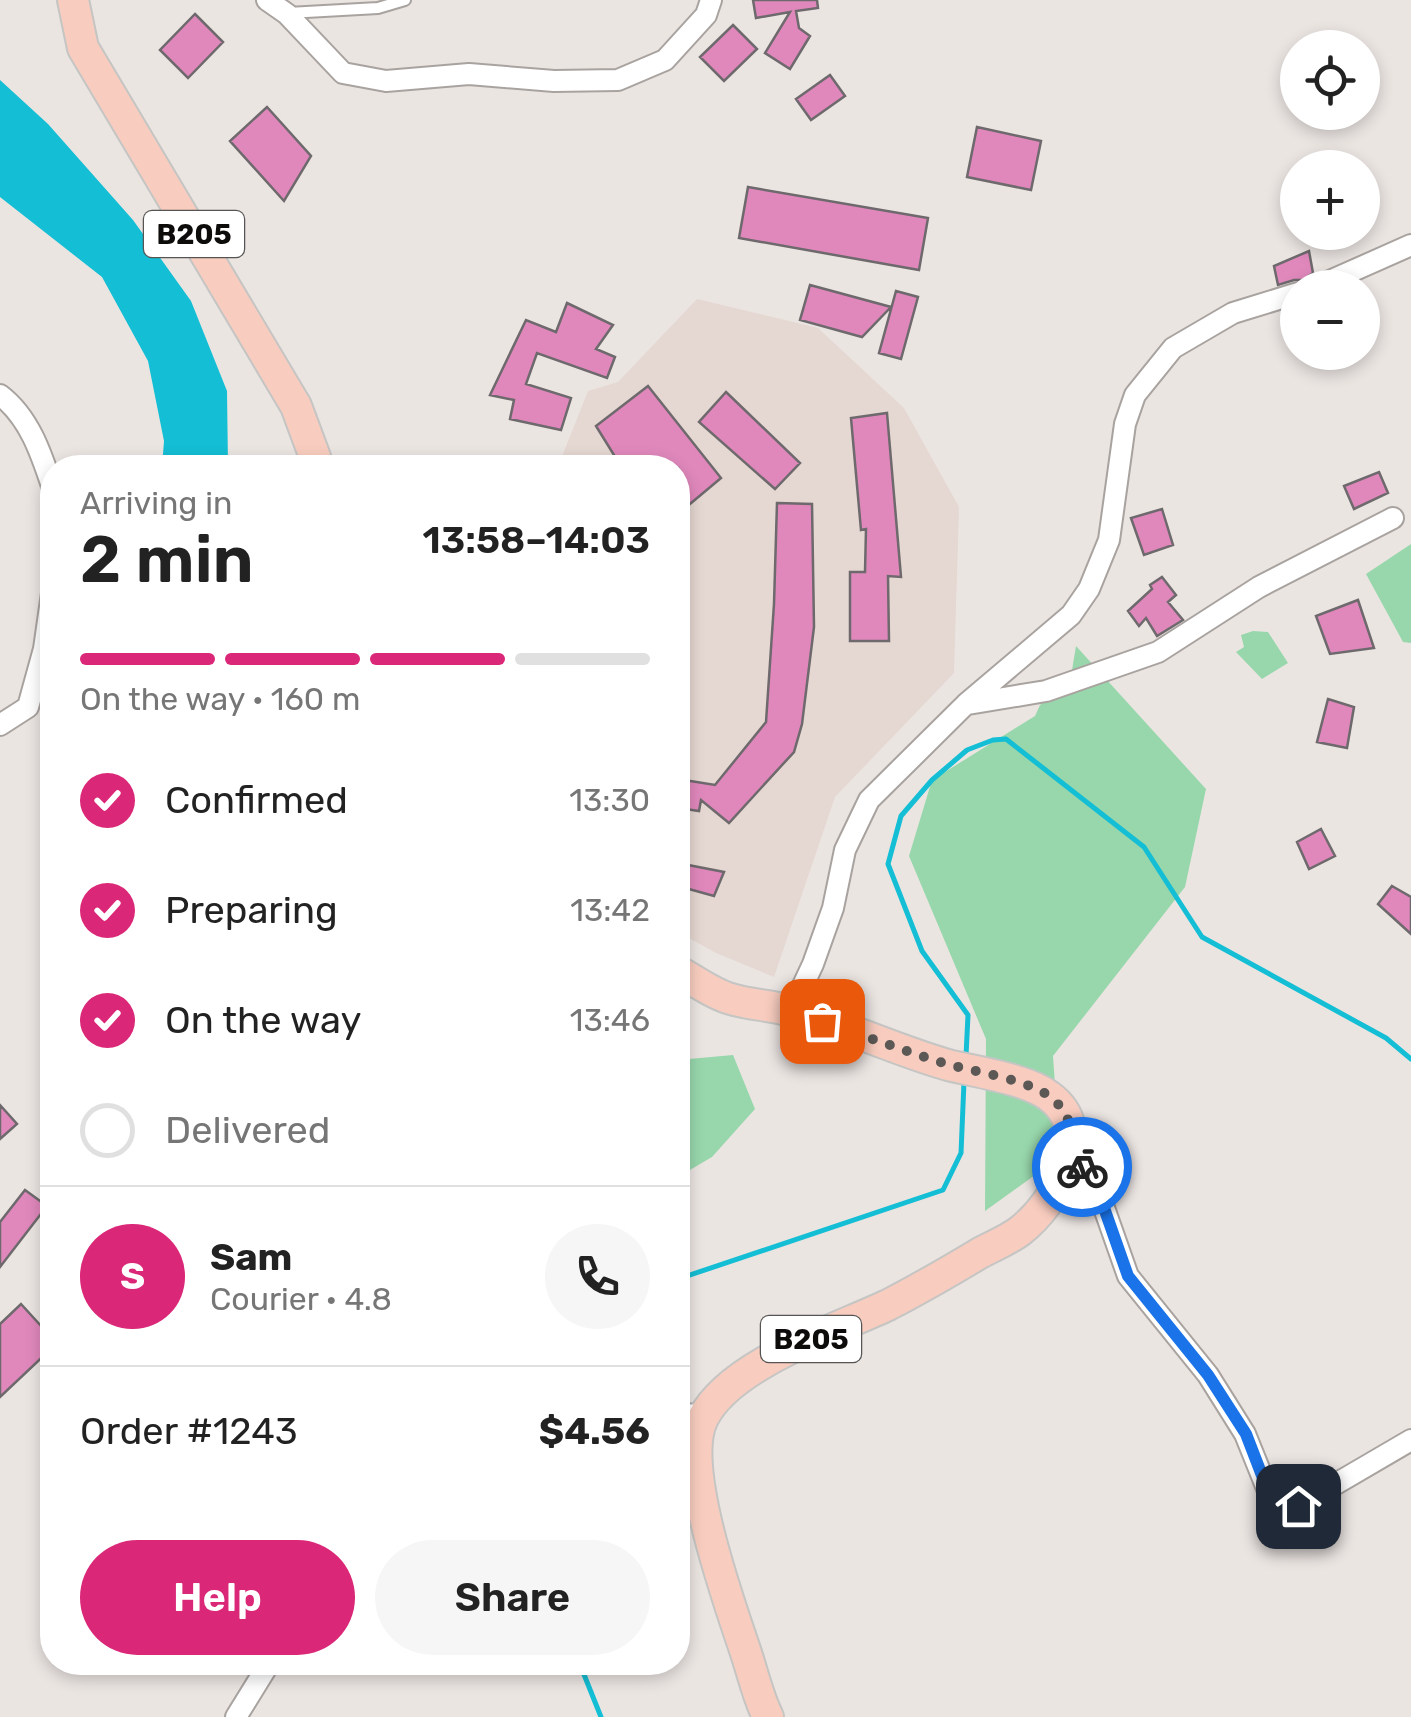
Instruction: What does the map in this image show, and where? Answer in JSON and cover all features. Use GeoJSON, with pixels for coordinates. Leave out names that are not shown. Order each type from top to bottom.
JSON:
{"type":"FeatureCollection","features":[{"type":"Feature","properties":{"kind":"main road","name":"B205"},"geometry":{"type":"LineString","coordinates":[[74,0],[83,48],[296,406],[315,455]]}},
{"type":"Feature","properties":{"kind":"main road"},"geometry":{"type":"LineString","coordinates":[[690,978],[728,999],[791,1010],[944,1064],[1032,1087],[1058,1103],[1068,1120],[1071,1146]]}},
{"type":"Feature","properties":{"kind":"main road","name":"B205"},"geometry":{"type":"LineString","coordinates":[[768,1717],[728,1599],[703,1504],[691,1414],[758,1367],[889,1304],[1020,1231],[1052,1195],[1071,1146]]}},
{"type":"Feature","properties":{"kind":"street"},"geometry":{"type":"LineString","coordinates":[[267,0],[287,14],[343,74],[386,81],[469,74],[554,81],[618,80],[665,60],[706,15],[711,0]]}},
{"type":"Feature","properties":{"kind":"street"},"geometry":{"type":"LineString","coordinates":[[1355,270],[1411,245]]}},
{"type":"Feature","properties":{"kind":"street"},"geometry":{"type":"LineString","coordinates":[[791,1010],[833,908],[844,850],[870,800],[966,704],[1071,614],[1089,588],[1108,540],[1124,424],[1135,395],[1173,348],[1233,313],[1280,299]]}},
{"type":"Feature","properties":{"kind":"street"},"geometry":{"type":"LineString","coordinates":[[0,396],[14,406],[42,455]]}},
{"type":"Feature","properties":{"kind":"street"},"geometry":{"type":"LineString","coordinates":[[966,704],[1046,690],[1158,652],[1259,587],[1393,518]]}},
{"type":"Feature","properties":{"kind":"street"},"geometry":{"type":"LineString","coordinates":[[0,725],[28,706],[40,663]]}},
{"type":"Feature","properties":{"kind":"street"},"geometry":{"type":"LineString","coordinates":[[1071,1146],[1103,1205],[1128,1276],[1208,1375],[1246,1434],[1268,1491],[1298,1506],[1411,1440]]}},
{"type":"Feature","properties":{"kind":"street"},"geometry":{"type":"LineString","coordinates":[[236,1717],[262,1675]]}},
{"type":"Feature","properties":{"kind":"lane"},"geometry":{"type":"LineString","coordinates":[[287,14],[378,8],[406,0]]}},
{"type":"Feature","properties":{"kind":"shaded area"},"geometry":{"type":"Polygon","coordinates":[[[697,299],[818,328],[904,408],[959,507],[954,673],[835,797],[774,977],[690,939],[690,455],[563,455],[588,391],[618,382],[697,299]]]}},
{"type":"Feature","properties":{"kind":"green space"},"geometry":{"type":"Polygon","coordinates":[[[1411,544],[1411,643],[1403,642],[1366,574],[1411,544]]]}},
{"type":"Feature","properties":{"kind":"green space"},"geometry":{"type":"Polygon","coordinates":[[[1268,632],[1288,663],[1262,679],[1236,652],[1244,647],[1241,635],[1268,632]]]}},
{"type":"Feature","properties":{"kind":"green space"},"geometry":{"type":"Polygon","coordinates":[[[1076,646],[1206,789],[1185,887],[1053,1056],[1060,1157],[985,1211],[986,1039],[909,856],[932,780],[1035,716],[1040,705],[1071,676],[1076,646]]]}},
{"type":"Feature","properties":{"kind":"green space"},"geometry":{"type":"Polygon","coordinates":[[[733,1055],[755,1109],[712,1157],[690,1170],[690,1059],[733,1055]]]}},
{"type":"Feature","properties":{"kind":"water"},"geometry":{"type":"Polygon","coordinates":[[[0,80],[48,124],[133,220],[191,301],[227,391],[228,455],[163,455],[164,441],[148,361],[102,277],[0,197],[0,80]]]}},
{"type":"Feature","properties":{"kind":"building"},"geometry":{"type":"Polygon","coordinates":[[[753,0],[817,0],[818,8],[796,11],[799,28],[810,36],[790,69],[765,53],[790,12],[756,18],[753,0]]]}},
{"type":"Feature","properties":{"kind":"building"},"geometry":{"type":"Polygon","coordinates":[[[195,14],[223,42],[188,78],[160,50],[195,14]]]}},
{"type":"Feature","properties":{"kind":"building"},"geometry":{"type":"Polygon","coordinates":[[[733,25],[757,49],[724,81],[700,57],[733,25]]]}},
{"type":"Feature","properties":{"kind":"building"},"geometry":{"type":"Polygon","coordinates":[[[830,75],[845,96],[811,120],[796,99],[830,75]]]}},
{"type":"Feature","properties":{"kind":"building"},"geometry":{"type":"Polygon","coordinates":[[[267,107],[311,156],[284,201],[230,141],[267,107]]]}},
{"type":"Feature","properties":{"kind":"building"},"geometry":{"type":"Polygon","coordinates":[[[977,127],[1041,141],[1031,190],[967,177],[977,127]]]}},
{"type":"Feature","properties":{"kind":"building"},"geometry":{"type":"Polygon","coordinates":[[[748,187],[928,218],[919,270],[739,238],[748,187]]]}},
{"type":"Feature","properties":{"kind":"building"},"geometry":{"type":"Polygon","coordinates":[[[1309,251],[1312,270],[1280,270],[1278,285],[1274,266],[1309,251]]]}},
{"type":"Feature","properties":{"kind":"building"},"geometry":{"type":"Polygon","coordinates":[[[810,285],[891,307],[862,337],[800,320],[810,285]]]}},
{"type":"Feature","properties":{"kind":"building"},"geometry":{"type":"Polygon","coordinates":[[[896,291],[918,297],[901,359],[879,353],[896,291]]]}},
{"type":"Feature","properties":{"kind":"building"},"geometry":{"type":"Polygon","coordinates":[[[567,303],[613,325],[596,349],[615,357],[607,378],[537,353],[526,384],[571,398],[561,430],[510,419],[514,400],[490,395],[526,320],[556,332],[567,303]]]}},
{"type":"Feature","properties":{"kind":"building"},"geometry":{"type":"Polygon","coordinates":[[[648,386],[721,478],[690,504],[690,455],[614,455],[596,426],[648,386]]]}},
{"type":"Feature","properties":{"kind":"building"},"geometry":{"type":"Polygon","coordinates":[[[726,392],[800,463],[775,489],[699,422],[726,392]]]}},
{"type":"Feature","properties":{"kind":"building"},"geometry":{"type":"Polygon","coordinates":[[[887,413],[901,577],[888,576],[889,641],[850,641],[850,572],[865,572],[866,529],[861,530],[851,418],[887,413]]]}},
{"type":"Feature","properties":{"kind":"building"},"geometry":{"type":"Polygon","coordinates":[[[1379,472],[1388,493],[1354,509],[1344,486],[1379,472]]]}},
{"type":"Feature","properties":{"kind":"building"},"geometry":{"type":"Polygon","coordinates":[[[777,503],[812,504],[814,627],[802,724],[794,752],[729,823],[701,800],[699,811],[690,810],[690,781],[715,785],[766,722],[777,503]]]}},
{"type":"Feature","properties":{"kind":"building"},"geometry":{"type":"Polygon","coordinates":[[[1162,509],[1173,545],[1144,555],[1131,518],[1162,509]]]}},
{"type":"Feature","properties":{"kind":"building"},"geometry":{"type":"Polygon","coordinates":[[[1162,577],[1176,595],[1168,602],[1183,620],[1157,636],[1146,618],[1139,626],[1128,611],[1162,577]]]}},
{"type":"Feature","properties":{"kind":"building"},"geometry":{"type":"Polygon","coordinates":[[[1358,600],[1374,648],[1330,654],[1316,616],[1358,600]]]}},
{"type":"Feature","properties":{"kind":"building"},"geometry":{"type":"Polygon","coordinates":[[[1328,699],[1354,707],[1347,748],[1317,742],[1328,699]]]}},
{"type":"Feature","properties":{"kind":"building"},"geometry":{"type":"Polygon","coordinates":[[[1321,829],[1335,856],[1309,869],[1297,842],[1321,829]]]}},
{"type":"Feature","properties":{"kind":"building"},"geometry":{"type":"Polygon","coordinates":[[[690,865],[724,872],[714,896],[690,889],[690,865]]]}},
{"type":"Feature","properties":{"kind":"building"},"geometry":{"type":"Polygon","coordinates":[[[1392,886],[1411,897],[1411,934],[1378,904],[1392,886]]]}},
{"type":"Feature","properties":{"kind":"building"},"geometry":{"type":"Polygon","coordinates":[[[0,1105],[17,1124],[0,1139],[0,1105]]]}},
{"type":"Feature","properties":{"kind":"building"},"geometry":{"type":"Polygon","coordinates":[[[25,1190],[40,1201],[40,1215],[0,1267],[0,1222],[25,1190]]]}},
{"type":"Feature","properties":{"kind":"building"},"geometry":{"type":"Polygon","coordinates":[[[21,1304],[40,1325],[40,1359],[0,1397],[0,1324],[21,1304]]]}},
{"type":"Feature","properties":{"kind":"waterway"},"geometry":{"type":"LineString","coordinates":[[966,1056],[968,1015],[922,951],[888,864],[901,816],[932,780],[967,750],[1006,739],[1144,847],[1202,937],[1386,1038],[1411,1059]]}},
{"type":"Feature","properties":{"kind":"waterway"},"geometry":{"type":"LineString","coordinates":[[690,1275],[943,1190],[961,1153],[964,1082]]}},
{"type":"Feature","properties":{"kind":"waterway"},"geometry":{"type":"LineString","coordinates":[[584,1675],[601,1717]]}},
{"type":"Feature","properties":{"kind":"way so far"},"geometry":{"type":"LineString","coordinates":[[822,1021],[944,1064],[1047,1094],[1068,1120],[1071,1146],[1082,1167]]}},
{"type":"Feature","properties":{"kind":"route"},"geometry":{"type":"LineString","coordinates":[[1082,1167],[1103,1205],[1128,1276],[1208,1375],[1246,1434],[1268,1491],[1298,1506]]}}]}
